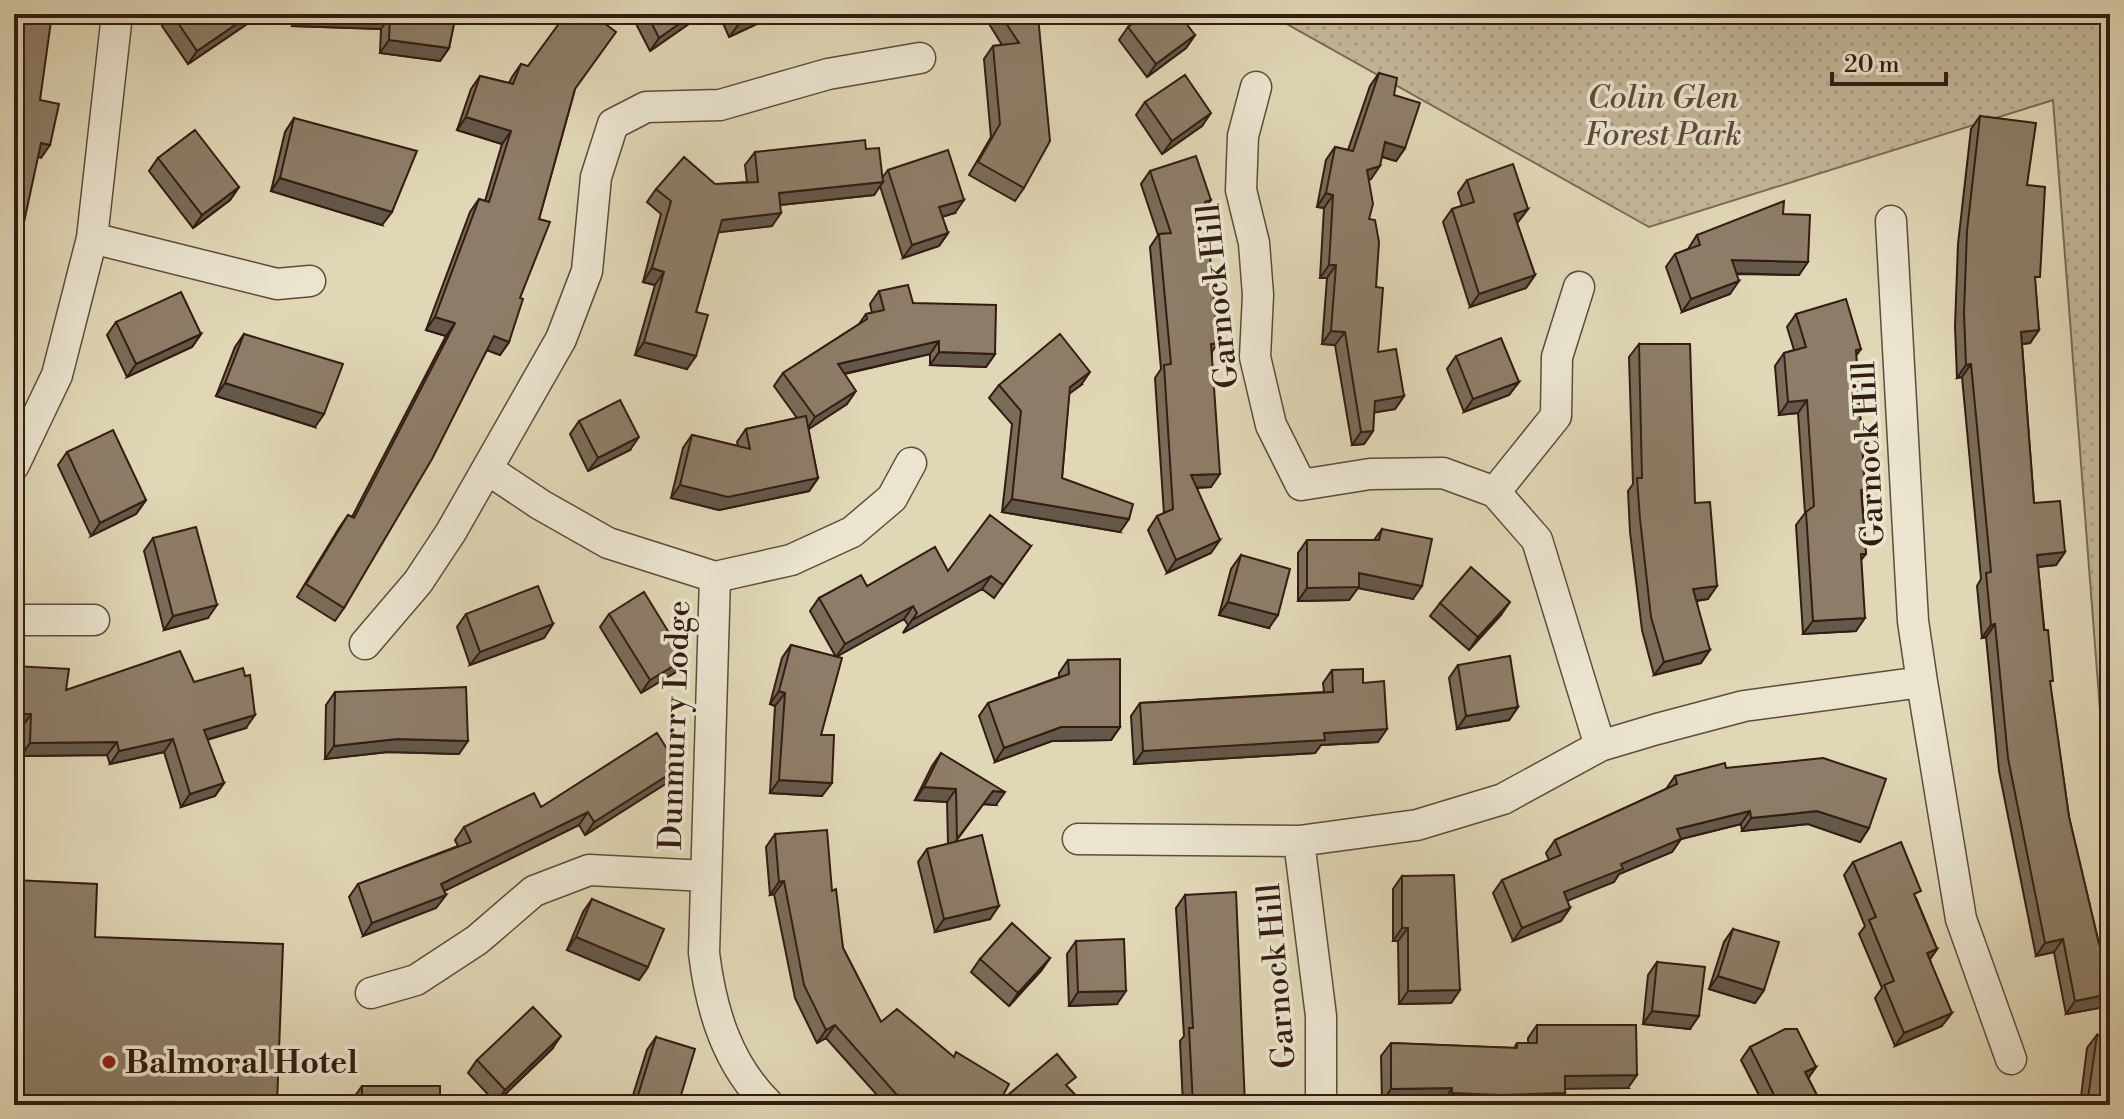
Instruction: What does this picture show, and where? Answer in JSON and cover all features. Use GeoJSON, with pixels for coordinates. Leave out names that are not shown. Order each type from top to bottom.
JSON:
{"type":"FeatureCollection","features":[{"type":"Feature","properties":{"kind":"street"},"geometry":{"type":"LineString","coordinates":[[14,465],[57,375],[92,238],[117,14]]}},
{"type":"Feature","properties":{"kind":"street"},"geometry":{"type":"LineString","coordinates":[[365,644],[418,582],[561,339],[587,271],[596,177],[613,124],[646,107],[720,105],[828,74],[920,58]]}},
{"type":"Feature","properties":{"kind":"street","name":"Garnock Hill"},"geometry":{"type":"LineString","coordinates":[[1256,87],[1243,136],[1241,190],[1254,243],[1258,295],[1255,357],[1271,425],[1301,485],[1370,474],[1443,473],[1495,492],[1537,540],[1600,746]]}},
{"type":"Feature","properties":{"kind":"street","name":"Garnock Hill"},"geometry":{"type":"LineString","coordinates":[[1891,221],[1913,621],[1961,919],[2011,1059]]}},
{"type":"Feature","properties":{"kind":"street"},"geometry":{"type":"LineString","coordinates":[[92,238],[277,284],[310,281]]}},
{"type":"Feature","properties":{"kind":"street"},"geometry":{"type":"LineString","coordinates":[[1495,492],[1556,416],[1557,357],[1579,287]]}},
{"type":"Feature","properties":{"kind":"street","name":"Dunmurry Lodge"},"geometry":{"type":"LineString","coordinates":[[487,469],[541,505],[608,543],[715,577],[791,560],[852,532],[892,498],[911,463]]}},
{"type":"Feature","properties":{"kind":"street","name":"Dunmurry Lodge"},"geometry":{"type":"LineString","coordinates":[[715,577],[704,953],[710,997],[729,1052],[760,1102]]}},
{"type":"Feature","properties":{"kind":"street"},"geometry":{"type":"LineString","coordinates":[[14,620],[94,620]]}},
{"type":"Feature","properties":{"kind":"street","name":"Garnock Hill"},"geometry":{"type":"LineString","coordinates":[[1078,839],[1299,841],[1417,825],[1503,799],[1600,746],[1744,706],[1922,682]]}},
{"type":"Feature","properties":{"kind":"street","name":"Garnock Hill"},"geometry":{"type":"LineString","coordinates":[[1299,841],[1321,1016],[1321,1105]]}},
{"type":"Feature","properties":{"kind":"street","name":"Dunmurry Lodge"},"geometry":{"type":"LineString","coordinates":[[371,993],[416,980],[477,940],[534,891],[589,870],[706,876]]}},
{"type":"Feature","properties":{"kind":"green space","name":"Colin Glen Forest Park"},"geometry":{"type":"Polygon","coordinates":[[[1269,14],[2110,14],[2110,797],[2105,775],[2053,100],[1649,227],[1269,14]]]}},
{"type":"Feature","properties":{"kind":"building"},"geometry":{"type":"Polygon","coordinates":[[[14,14],[52,14],[40,100],[59,104],[50,145],[41,143],[14,286],[14,14]]]}},
{"type":"Feature","properties":{"kind":"building"},"geometry":{"type":"Polygon","coordinates":[[[172,14],[251,14],[197,51],[172,14]]]}},
{"type":"Feature","properties":{"kind":"building"},"geometry":{"type":"Polygon","coordinates":[[[335,14],[456,14],[449,48],[389,40],[390,16],[335,14]]]}},
{"type":"Feature","properties":{"kind":"building"},"geometry":{"type":"Polygon","coordinates":[[[566,14],[592,14],[616,32],[575,89],[539,219],[550,222],[520,298],[523,299],[509,342],[494,336],[432,459],[344,608],[306,584],[348,515],[354,518],[455,323],[435,317],[479,199],[489,202],[511,131],[466,117],[480,76],[513,84],[521,64],[528,66],[566,14]]]}},
{"type":"Feature","properties":{"kind":"building"},"geometry":{"type":"Polygon","coordinates":[[[647,14],[693,14],[659,38],[647,14]]]}},
{"type":"Feature","properties":{"kind":"building"},"geometry":{"type":"Polygon","coordinates":[[[734,14],[760,14],[739,24],[734,14]]]}},
{"type":"Feature","properties":{"kind":"building"},"geometry":{"type":"Polygon","coordinates":[[[1000,14],[1041,14],[1038,16],[1050,141],[1024,188],[978,162],[1000,124],[993,46],[1019,43],[1000,14]]]}},
{"type":"Feature","properties":{"kind":"building"},"geometry":{"type":"Polygon","coordinates":[[[1145,14],[1179,14],[1195,35],[1156,64],[1128,27],[1145,14]]]}},
{"type":"Feature","properties":{"kind":"building"},"geometry":{"type":"Polygon","coordinates":[[[1379,73],[1397,78],[1394,95],[1420,103],[1405,148],[1385,142],[1380,166],[1367,170],[1373,204],[1369,219],[1375,220],[1379,242],[1376,287],[1383,288],[1378,352],[1396,349],[1404,396],[1375,401],[1373,431],[1361,432],[1345,332],[1331,331],[1336,265],[1329,265],[1333,195],[1326,193],[1335,147],[1353,151],[1379,73]]]}},
{"type":"Feature","properties":{"kind":"building"},"geometry":{"type":"Polygon","coordinates":[[[1185,75],[1211,113],[1172,141],[1145,102],[1185,75]]]}},
{"type":"Feature","properties":{"kind":"building"},"geometry":{"type":"Polygon","coordinates":[[[1980,116],[2036,123],[2027,185],[2045,187],[2040,277],[2035,277],[2039,330],[2021,332],[2034,503],[2060,501],[2065,552],[2037,555],[2069,817],[2099,944],[2110,941],[2110,994],[2075,1001],[2063,939],[2045,943],[2008,758],[1995,624],[1991,625],[1986,573],[1991,572],[1971,364],[1966,365],[1964,313],[1967,231],[1980,116]]]}},
{"type":"Feature","properties":{"kind":"building"},"geometry":{"type":"Polygon","coordinates":[[[294,118],[417,151],[392,212],[280,178],[294,118]]]}},
{"type":"Feature","properties":{"kind":"building"},"geometry":{"type":"Polygon","coordinates":[[[195,130],[239,187],[202,215],[158,158],[195,130]]]}},
{"type":"Feature","properties":{"kind":"building"},"geometry":{"type":"Polygon","coordinates":[[[865,140],[866,149],[879,148],[883,182],[779,193],[781,213],[722,220],[696,312],[708,315],[696,356],[644,342],[664,272],[652,268],[671,201],[656,189],[684,157],[715,184],[758,182],[755,152],[865,140]]]}},
{"type":"Feature","properties":{"kind":"building"},"geometry":{"type":"Polygon","coordinates":[[[948,150],[964,200],[939,207],[948,233],[912,245],[888,170],[948,150]]]}},
{"type":"Feature","properties":{"kind":"building"},"geometry":{"type":"Polygon","coordinates":[[[1196,156],[1211,200],[1205,202],[1218,343],[1211,344],[1220,474],[1191,475],[1220,540],[1176,560],[1157,516],[1173,509],[1164,365],[1171,364],[1159,234],[1171,233],[1150,171],[1196,156]]]}},
{"type":"Feature","properties":{"kind":"building"},"geometry":{"type":"Polygon","coordinates":[[[1513,164],[1528,209],[1514,214],[1535,275],[1479,294],[1452,209],[1474,202],[1467,180],[1513,164]]]}},
{"type":"Feature","properties":{"kind":"building"},"geometry":{"type":"Polygon","coordinates":[[[1784,201],[1783,214],[1810,215],[1808,262],[1732,260],[1739,281],[1691,299],[1675,254],[1700,245],[1697,235],[1784,201]]]}},
{"type":"Feature","properties":{"kind":"building"},"geometry":{"type":"Polygon","coordinates":[[[908,285],[913,303],[996,305],[995,354],[939,352],[939,341],[838,364],[856,391],[815,417],[783,373],[867,319],[866,314],[884,310],[879,291],[908,285]]]}},
{"type":"Feature","properties":{"kind":"building"},"geometry":{"type":"Polygon","coordinates":[[[181,292],[201,334],[136,364],[116,322],[181,292]]]}},
{"type":"Feature","properties":{"kind":"building"},"geometry":{"type":"Polygon","coordinates":[[[1846,299],[1861,349],[1856,350],[1865,489],[1861,490],[1866,554],[1861,554],[1865,618],[1813,621],[1806,512],[1814,506],[1807,400],[1788,402],[1784,353],[1806,347],[1796,314],[1846,299]]]}},
{"type":"Feature","properties":{"kind":"building"},"geometry":{"type":"Polygon","coordinates":[[[244,334],[343,364],[324,414],[225,383],[244,334]]]}},
{"type":"Feature","properties":{"kind":"building"},"geometry":{"type":"Polygon","coordinates":[[[1060,334],[1090,372],[1070,387],[1062,478],[1133,504],[1129,519],[1012,499],[1021,411],[999,385],[1060,334]]]}},
{"type":"Feature","properties":{"kind":"building"},"geometry":{"type":"Polygon","coordinates":[[[1501,338],[1519,382],[1473,399],[1456,356],[1501,338]]]}},
{"type":"Feature","properties":{"kind":"building"},"geometry":{"type":"Polygon","coordinates":[[[1639,344],[1690,344],[1695,503],[1710,502],[1717,586],[1693,589],[1710,650],[1664,662],[1651,617],[1640,519],[1637,478],[1642,478],[1639,344]]]}},
{"type":"Feature","properties":{"kind":"building"},"geometry":{"type":"Polygon","coordinates":[[[620,400],[639,437],[598,458],[579,421],[620,400]]]}},
{"type":"Feature","properties":{"kind":"building"},"geometry":{"type":"Polygon","coordinates":[[[806,416],[818,478],[728,497],[680,485],[692,435],[750,449],[746,429],[806,416]]]}},
{"type":"Feature","properties":{"kind":"building"},"geometry":{"type":"Polygon","coordinates":[[[113,430],[146,500],[100,523],[67,452],[113,430]]]}},
{"type":"Feature","properties":{"kind":"building"},"geometry":{"type":"Polygon","coordinates":[[[990,515],[1031,546],[1003,585],[991,576],[912,620],[917,613],[913,606],[845,644],[819,598],[861,575],[867,586],[935,547],[948,571],[990,515]]]}},
{"type":"Feature","properties":{"kind":"building"},"geometry":{"type":"Polygon","coordinates":[[[196,527],[217,605],[173,616],[153,538],[196,527]]]}},
{"type":"Feature","properties":{"kind":"building"},"geometry":{"type":"Polygon","coordinates":[[[1382,529],[1432,539],[1422,586],[1359,573],[1359,587],[1307,588],[1307,540],[1379,540],[1382,529]]]}},
{"type":"Feature","properties":{"kind":"building"},"geometry":{"type":"Polygon","coordinates":[[[1241,555],[1290,569],[1278,615],[1228,602],[1241,555]]]}},
{"type":"Feature","properties":{"kind":"building"},"geometry":{"type":"Polygon","coordinates":[[[1471,567],[1510,602],[1478,637],[1440,603],[1471,567]]]}},
{"type":"Feature","properties":{"kind":"building"},"geometry":{"type":"Polygon","coordinates":[[[538,586],[553,624],[480,652],[466,614],[538,586]]]}},
{"type":"Feature","properties":{"kind":"building"},"geometry":{"type":"Polygon","coordinates":[[[644,592],[685,659],[650,680],[609,614],[644,592]]]}},
{"type":"Feature","properties":{"kind":"building"},"geometry":{"type":"Polygon","coordinates":[[[791,645],[842,658],[821,735],[834,735],[832,783],[779,780],[785,693],[779,691],[791,645]]]}},
{"type":"Feature","properties":{"kind":"building"},"geometry":{"type":"Polygon","coordinates":[[[180,651],[194,682],[243,668],[245,676],[250,675],[255,715],[204,730],[224,783],[190,794],[173,739],[119,751],[117,742],[30,743],[31,714],[14,714],[14,666],[69,669],[66,690],[180,651]]]}},
{"type":"Feature","properties":{"kind":"building"},"geometry":{"type":"Polygon","coordinates":[[[1510,656],[1518,707],[1466,716],[1458,665],[1510,656]]]}},
{"type":"Feature","properties":{"kind":"building"},"geometry":{"type":"Polygon","coordinates":[[[1120,659],[1120,727],[1061,727],[1004,748],[988,703],[1069,674],[1068,660],[1120,659]]]}},
{"type":"Feature","properties":{"kind":"building"},"geometry":{"type":"Polygon","coordinates":[[[1363,669],[1363,683],[1384,681],[1387,729],[1324,733],[1325,740],[1143,751],[1140,703],[1333,692],[1332,670],[1363,669]]]}},
{"type":"Feature","properties":{"kind":"building"},"geometry":{"type":"Polygon","coordinates":[[[466,687],[468,741],[397,739],[334,746],[335,692],[466,687]]]}},
{"type":"Feature","properties":{"kind":"building"},"geometry":{"type":"Polygon","coordinates":[[[657,733],[679,768],[594,822],[588,812],[441,884],[446,895],[372,923],[358,884],[471,842],[464,827],[534,793],[541,807],[657,733]]]}},
{"type":"Feature","properties":{"kind":"building"},"geometry":{"type":"Polygon","coordinates":[[[941,753],[1005,792],[993,791],[957,839],[956,789],[924,787],[941,753]]]}},
{"type":"Feature","properties":{"kind":"building"},"geometry":{"type":"Polygon","coordinates":[[[1823,758],[1886,779],[1869,828],[1817,811],[1751,818],[1750,811],[1677,829],[1681,839],[1621,864],[1623,869],[1564,892],[1570,908],[1522,928],[1502,880],[1561,855],[1555,840],[1677,784],[1675,776],[1725,763],[1726,768],[1823,758]]]}},
{"type":"Feature","properties":{"kind":"building"},"geometry":{"type":"Polygon","coordinates":[[[827,830],[832,891],[836,889],[843,948],[881,1022],[897,1009],[954,1057],[956,1052],[1009,1084],[998,1105],[923,1105],[896,1094],[835,1025],[826,1030],[804,985],[784,881],[779,882],[775,834],[827,830]]]}},
{"type":"Feature","properties":{"kind":"building"},"geometry":{"type":"Polygon","coordinates":[[[982,835],[999,906],[944,919],[927,849],[982,835]]]}},
{"type":"Feature","properties":{"kind":"building"},"geometry":{"type":"Polygon","coordinates":[[[1901,842],[1921,891],[1914,894],[1937,949],[1927,953],[1952,1013],[1904,1033],[1884,985],[1894,981],[1869,920],[1876,917],[1853,862],[1901,842]]]}},
{"type":"Feature","properties":{"kind":"building"},"geometry":{"type":"Polygon","coordinates":[[[1454,875],[1460,990],[1408,991],[1408,928],[1402,928],[1402,876],[1454,875]]]}},
{"type":"Feature","properties":{"kind":"building"},"geometry":{"type":"Polygon","coordinates":[[[14,880],[97,884],[95,937],[283,944],[277,1104],[39,1105],[14,1102],[14,880]]]}},
{"type":"Feature","properties":{"kind":"building"},"geometry":{"type":"Polygon","coordinates":[[[1236,892],[1245,1105],[1193,1105],[1189,1028],[1193,1028],[1185,895],[1236,892]]]}},
{"type":"Feature","properties":{"kind":"building"},"geometry":{"type":"Polygon","coordinates":[[[592,899],[664,929],[648,967],[576,937],[592,899]]]}},
{"type":"Feature","properties":{"kind":"building"},"geometry":{"type":"Polygon","coordinates":[[[1012,923],[1050,958],[1018,993],[980,959],[1012,923]]]}},
{"type":"Feature","properties":{"kind":"building"},"geometry":{"type":"Polygon","coordinates":[[[1733,929],[1779,942],[1764,990],[1718,976],[1733,929]]]}},
{"type":"Feature","properties":{"kind":"building"},"geometry":{"type":"Polygon","coordinates":[[[1124,939],[1126,991],[1078,992],[1076,941],[1124,939]]]}},
{"type":"Feature","properties":{"kind":"building"},"geometry":{"type":"Polygon","coordinates":[[[1657,962],[1705,967],[1699,1016],[1652,1011],[1657,962]]]}},
{"type":"Feature","properties":{"kind":"building"},"geometry":{"type":"Polygon","coordinates":[[[533,1007],[561,1036],[505,1090],[477,1060],[533,1007]]]}},
{"type":"Feature","properties":{"kind":"building"},"geometry":{"type":"Polygon","coordinates":[[[1537,1025],[1636,1025],[1637,1075],[1565,1076],[1565,1093],[1501,1095],[1452,1093],[1452,1088],[1391,1089],[1391,1043],[1517,1048],[1517,1043],[1537,1043],[1537,1025]]]}},
{"type":"Feature","properties":{"kind":"building"},"geometry":{"type":"Polygon","coordinates":[[[1785,1029],[1797,1029],[1816,1067],[1805,1072],[1822,1105],[1779,1105],[1750,1047],[1785,1029]]]}},
{"type":"Feature","properties":{"kind":"building"},"geometry":{"type":"Polygon","coordinates":[[[2097,1035],[2110,1037],[2110,1105],[2087,1105],[2097,1035]]]}},
{"type":"Feature","properties":{"kind":"building"},"geometry":{"type":"Polygon","coordinates":[[[656,1037],[695,1049],[678,1105],[635,1105],[656,1037]]]}},
{"type":"Feature","properties":{"kind":"building"},"geometry":{"type":"Polygon","coordinates":[[[1057,1054],[1076,1077],[1066,1085],[1085,1105],[1006,1105],[1002,1100],[1057,1054]]]}},
{"type":"Feature","properties":{"kind":"building"},"geometry":{"type":"Polygon","coordinates":[[[362,1086],[440,1086],[440,1105],[362,1105],[362,1086]]]}},
{"type":"Feature","properties":{"kind":"place","name":"Balmoral Hotel"},"geometry":{"type":"Point","coordinates":[109,1062]}}]}
